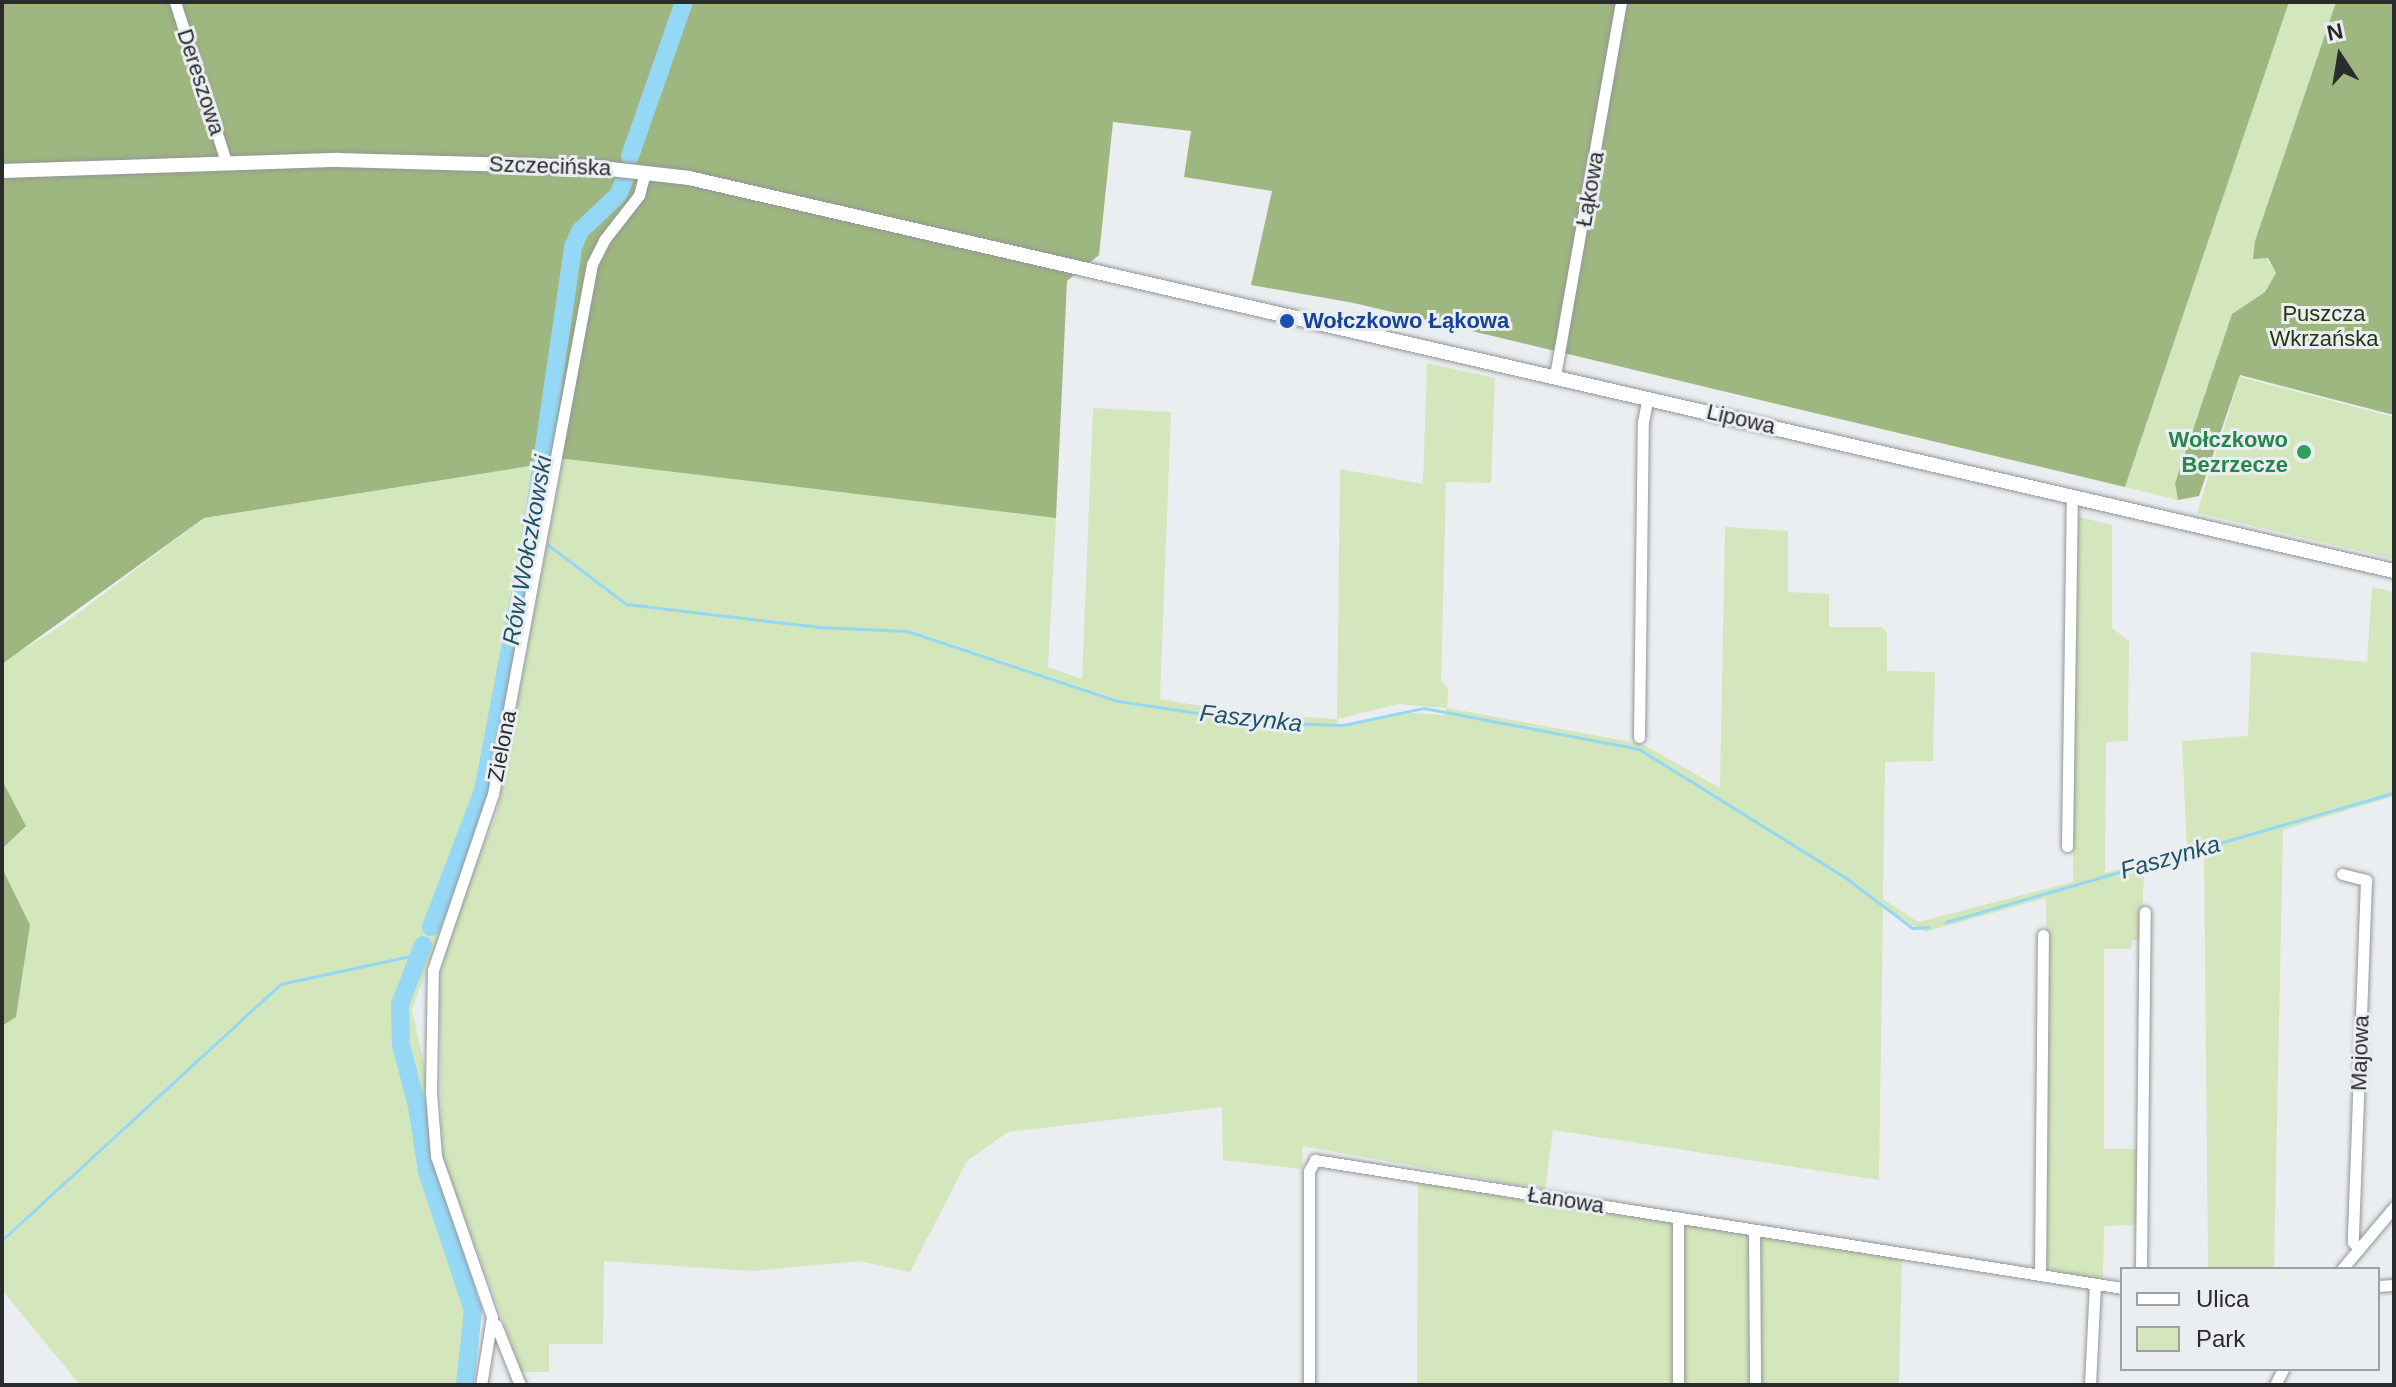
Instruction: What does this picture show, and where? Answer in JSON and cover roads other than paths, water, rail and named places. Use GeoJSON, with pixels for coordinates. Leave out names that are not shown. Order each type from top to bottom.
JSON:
{"type":"FeatureCollection","features":[{"type":"Feature","properties":{"kind":"street","name":"Dereszowa"},"geometry":{"type":"LineString","coordinates":[[175,2],[226,162]]}},
{"type":"Feature","properties":{"kind":"street","name":"Łąkowa"},"geometry":{"type":"LineString","coordinates":[[1555,376],[1621,2]]}},
{"type":"Feature","properties":{"kind":"street","name":"Szczecińska"},"geometry":{"type":"LineString","coordinates":[[2,171],[226,162],[415,161],[645,172],[764,192],[1088,267]]}},
{"type":"Feature","properties":{"kind":"street","name":"Zielona"},"geometry":{"type":"LineString","coordinates":[[481,1385],[491,1324],[436,1156],[431,1092],[433,970],[493,794],[592,264],[604,240],[639,195],[645,172]]}},
{"type":"Feature","properties":{"kind":"street","name":"Lipowa"},"geometry":{"type":"LineString","coordinates":[[1088,267],[2394,571]]}},
{"type":"Feature","properties":{"kind":"street"},"geometry":{"type":"LineString","coordinates":[[1639,737],[1643,422],[1648,397]]}},
{"type":"Feature","properties":{"kind":"street"},"geometry":{"type":"LineString","coordinates":[[2067,846],[2072,497]]}},
{"type":"Feature","properties":{"kind":"street","name":"Majowa"},"geometry":{"type":"LineString","coordinates":[[2342,874],[2366,880],[2353,1242],[2359,1249]]}},
{"type":"Feature","properties":{"kind":"street"},"geometry":{"type":"LineString","coordinates":[[2141,1267],[2145,912]]}},
{"type":"Feature","properties":{"kind":"street"},"geometry":{"type":"LineString","coordinates":[[2040,1275],[2043,935]]}},
{"type":"Feature","properties":{"kind":"street","name":"Łanowa"},"geometry":{"type":"LineString","coordinates":[[1309,1385],[1309,1171],[1315,1160],[2120,1288]]}},
{"type":"Feature","properties":{"kind":"street"},"geometry":{"type":"LineString","coordinates":[[2344,1267],[2394,1207]]}},
{"type":"Feature","properties":{"kind":"street"},"geometry":{"type":"LineString","coordinates":[[1678,1218],[1678,1385]]}},
{"type":"Feature","properties":{"kind":"street"},"geometry":{"type":"LineString","coordinates":[[1754,1230],[1755,1385]]}},
{"type":"Feature","properties":{"kind":"street"},"geometry":{"type":"LineString","coordinates":[[2090,1385],[2095,1284]]}},
{"type":"Feature","properties":{"kind":"street","name":"Zielona"},"geometry":{"type":"LineString","coordinates":[[491,1324],[496,1325],[520,1385]]}},
{"type":"Feature","properties":{"kind":"waterway","name":"Rów Wołczkowski"},"geometry":{"type":"LineString","coordinates":[[630,156],[684,2]]}},
{"type":"Feature","properties":{"kind":"waterway","name":"Rów Wołczkowski"},"geometry":{"type":"LineString","coordinates":[[431,927],[483,791],[531,536],[573,247],[580,231],[618,195],[624,181]]}},
{"type":"Feature","properties":{"kind":"waterway","name":"Faszynka"},"geometry":{"type":"LineString","coordinates":[[548,545],[626,604],[818,627],[907,631],[1118,701],[1258,722],[1343,725],[1424,708],[1639,749],[1846,878],[1912,928],[1929,927]]}},
{"type":"Feature","properties":{"kind":"waterway","name":"Faszynka"},"geometry":{"type":"LineString","coordinates":[[1946,922],[2394,793]]}},
{"type":"Feature","properties":{"kind":"waterway","name":"Rów Wołczkowski"},"geometry":{"type":"LineString","coordinates":[[423,945],[400,1004],[401,1045],[417,1106],[427,1172],[473,1310],[465,1385]]}},
{"type":"Feature","properties":{"kind":"waterway"},"geometry":{"type":"LineString","coordinates":[[2,1240],[280,984],[420,954]]}},
{"type":"Feature","properties":{"kind":"place","name":"Wołczkowo Łąkowa"},"geometry":{"type":"Point","coordinates":[1287,321]}},
{"type":"Feature","properties":{"kind":"place","name":"Wołczkowo Bezrzecze"},"geometry":{"type":"Point","coordinates":[2304,452]}},
{"type":"Feature","properties":{"kind":"park label","name":"Puszcza Wkrzańska"},"geometry":{"type":"Point","coordinates":[2324,326]}}]}
